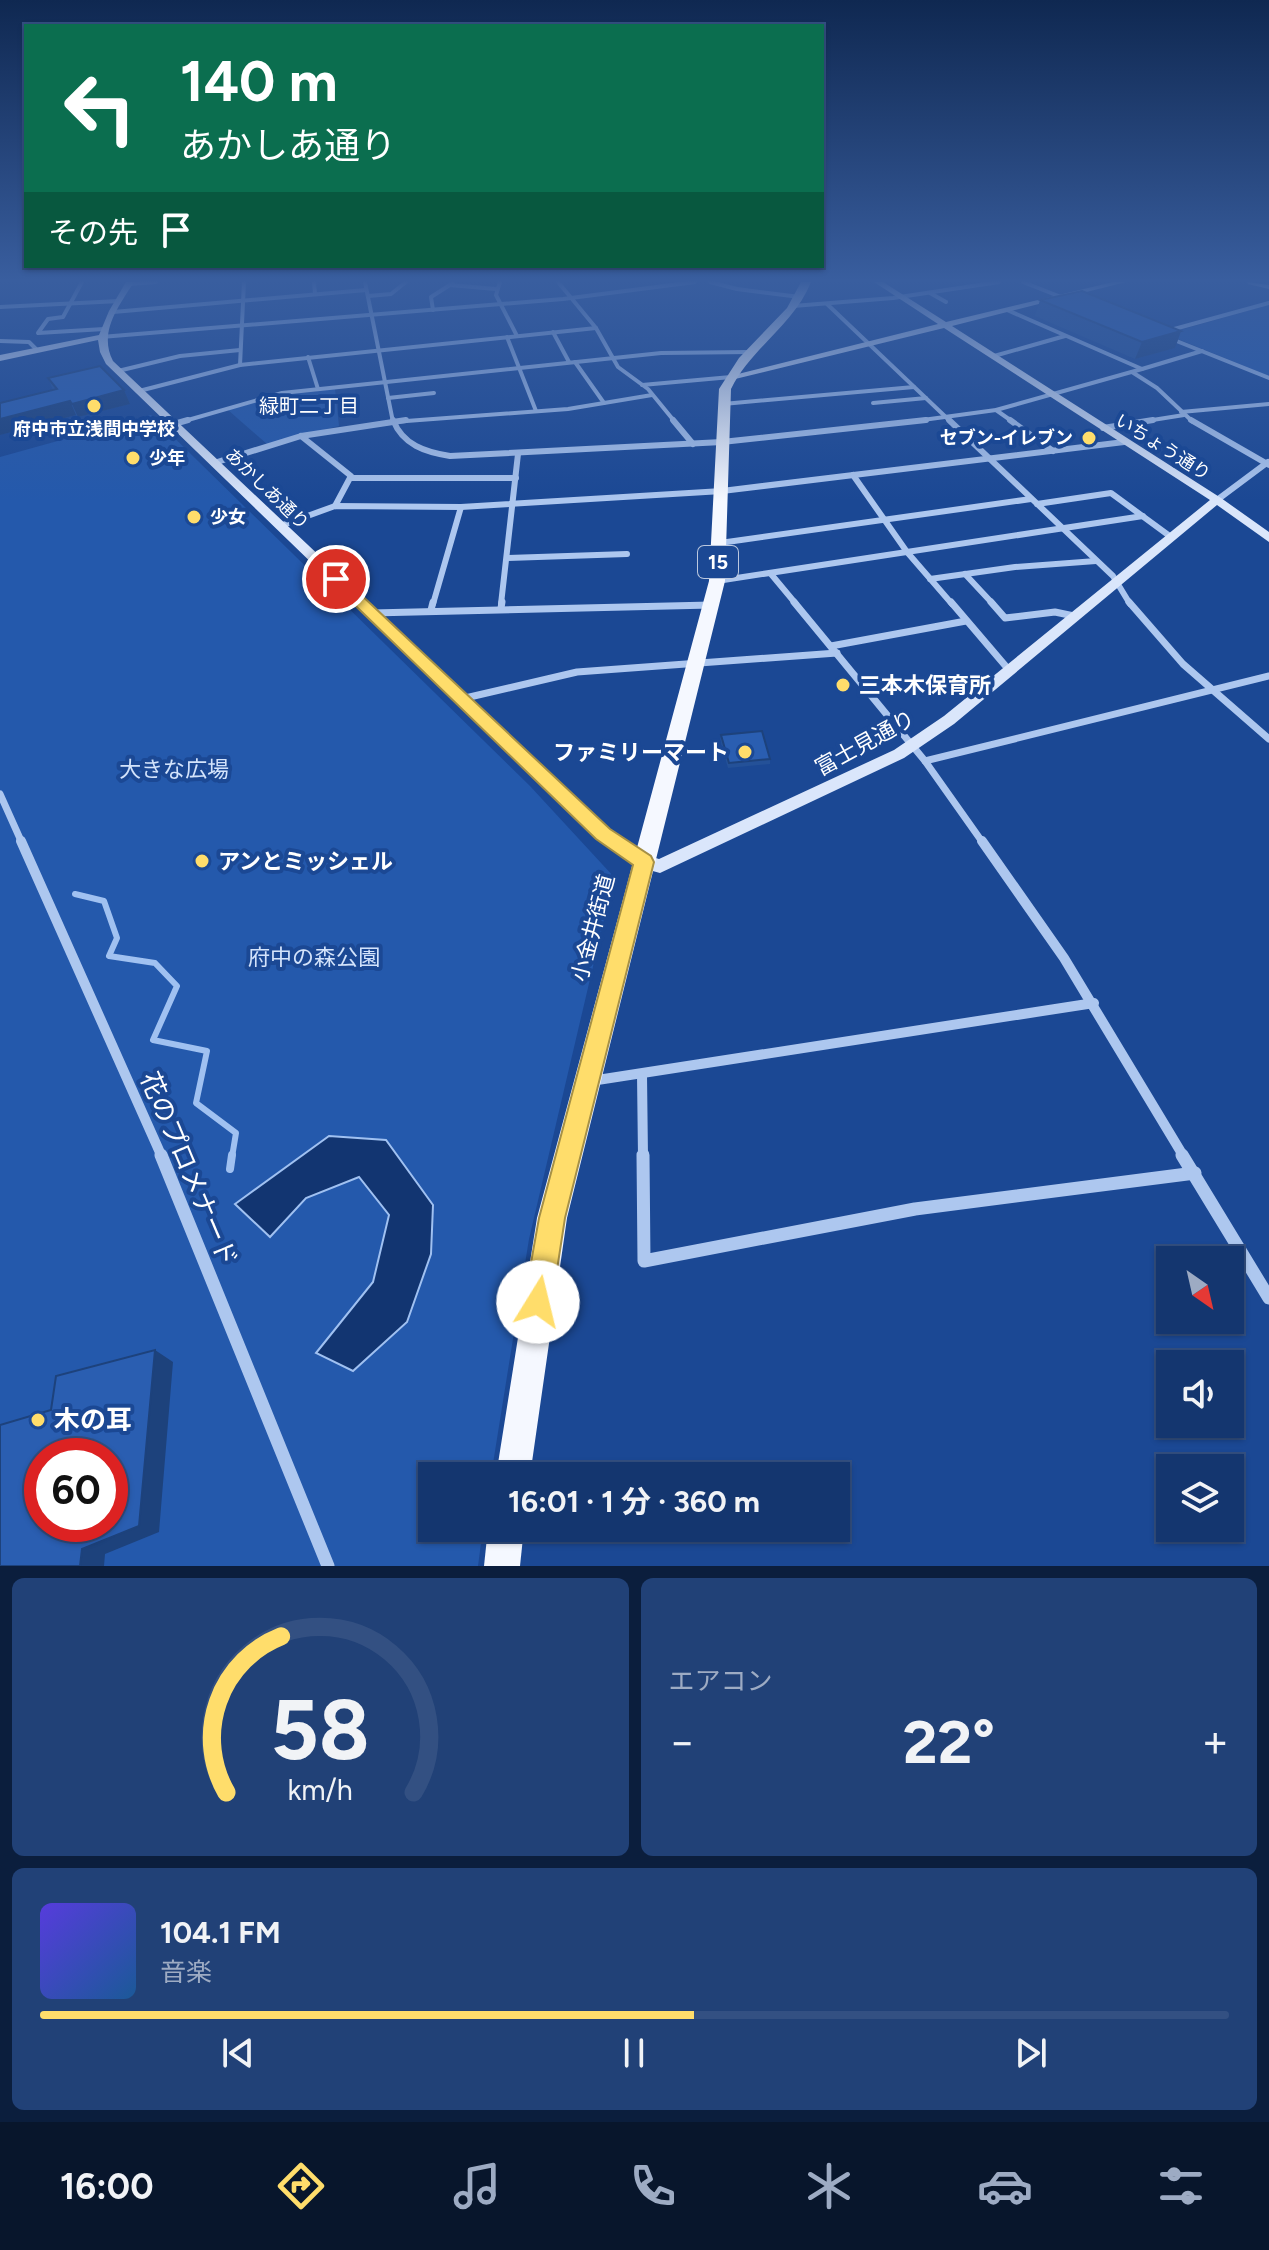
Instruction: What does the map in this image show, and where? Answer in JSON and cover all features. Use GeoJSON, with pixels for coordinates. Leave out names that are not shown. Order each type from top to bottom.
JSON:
{"type":"FeatureCollection","features":[{"type":"Feature","properties":{"kind":"main road","name":"小金井街道"},"geometry":{"type":"LineString","coordinates":[[515,1462],[552,1218],[717,581],[723,404],[731,377],[747,355]]}},
{"type":"Feature","properties":{"kind":"main road"},"geometry":{"type":"LineString","coordinates":[[502,1566],[505,1542]]}},
{"type":"Feature","properties":{"kind":"street","name":"あかしあ通り"},"geometry":{"type":"LineString","coordinates":[[104,355],[603,834],[644,862]]}},
{"type":"Feature","properties":{"kind":"street"},"geometry":{"type":"LineString","coordinates":[[118,371],[189,355]]}},
{"type":"Feature","properties":{"kind":"street"},"geometry":{"type":"LineString","coordinates":[[240,355],[240,365]]}},
{"type":"Feature","properties":{"kind":"street"},"geometry":{"type":"LineString","coordinates":[[139,391],[240,365],[325,355]]}},
{"type":"Feature","properties":{"kind":"street"},"geometry":{"type":"LineString","coordinates":[[379,355],[393,422],[407,442],[434,453],[460,456],[722,442],[945,418],[1053,396],[1188,355]]}},
{"type":"Feature","properties":{"kind":"street"},"geometry":{"type":"LineString","coordinates":[[515,355],[536,411]]}},
{"type":"Feature","properties":{"kind":"street"},"geometry":{"type":"LineString","coordinates":[[568,355],[604,403]]}},
{"type":"Feature","properties":{"kind":"street"},"geometry":{"type":"LineString","coordinates":[[610,355],[652,395],[693,444]]}},
{"type":"Feature","properties":{"kind":"street"},"geometry":{"type":"LineString","coordinates":[[174,424],[282,393],[612,358],[679,355]]}},
{"type":"Feature","properties":{"kind":"street"},"geometry":{"type":"LineString","coordinates":[[641,385],[731,377],[824,355]]}},
{"type":"Feature","properties":{"kind":"street"},"geometry":{"type":"LineString","coordinates":[[882,355],[1096,561],[1167,645],[1210,689],[1269,739]]}},
{"type":"Feature","properties":{"kind":"street"},"geometry":{"type":"LineString","coordinates":[[1110,355],[1142,369]]}},
{"type":"Feature","properties":{"kind":"street"},"geometry":{"type":"LineString","coordinates":[[1212,355],[1269,378]]}},
{"type":"Feature","properties":{"kind":"street","name":"いちょう通り"},"geometry":{"type":"LineString","coordinates":[[994,356],[1217,500],[1269,538]]}},
{"type":"Feature","properties":{"kind":"street"},"geometry":{"type":"LineString","coordinates":[[308,357],[318,389]]}},
{"type":"Feature","properties":{"kind":"street"},"geometry":{"type":"LineString","coordinates":[[446,364],[449,375]]}},
{"type":"Feature","properties":{"kind":"street"},"geometry":{"type":"LineString","coordinates":[[1132,372],[1157,388],[1182,413],[1268,463]]}},
{"type":"Feature","properties":{"kind":"street"},"geometry":{"type":"LineString","coordinates":[[723,404],[914,387]]}},
{"type":"Feature","properties":{"kind":"street"},"geometry":{"type":"LineString","coordinates":[[388,398],[434,393]]}},
{"type":"Feature","properties":{"kind":"street"},"geometry":{"type":"LineString","coordinates":[[214,463],[301,436],[393,422],[536,411],[652,395]]}},
{"type":"Feature","properties":{"kind":"street"},"geometry":{"type":"LineString","coordinates":[[873,403],[926,398]]}},
{"type":"Feature","properties":{"kind":"street"},"geometry":{"type":"LineString","coordinates":[[1103,428],[1182,413],[1269,404]]}},
{"type":"Feature","properties":{"kind":"street"},"geometry":{"type":"LineString","coordinates":[[996,410],[1053,451]]}},
{"type":"Feature","properties":{"kind":"street"},"geometry":{"type":"LineString","coordinates":[[301,436],[350,478]]}},
{"type":"Feature","properties":{"kind":"street"},"geometry":{"type":"LineString","coordinates":[[280,526],[335,506],[461,507],[722,491],[1124,442]]}},
{"type":"Feature","properties":{"kind":"street"},"geometry":{"type":"LineString","coordinates":[[501,608],[518,454]]}},
{"type":"Feature","properties":{"kind":"street","name":"富士見通り"},"geometry":{"type":"LineString","coordinates":[[644,862],[660,866],[852,778],[911,745],[949,720],[1171,537],[1268,463]]}},
{"type":"Feature","properties":{"kind":"street"},"geometry":{"type":"LineString","coordinates":[[853,475],[907,552],[1009,670]]}},
{"type":"Feature","properties":{"kind":"street"},"geometry":{"type":"LineString","coordinates":[[350,478],[516,478]]}},
{"type":"Feature","properties":{"kind":"street"},"geometry":{"type":"LineString","coordinates":[[335,506],[350,478]]}},
{"type":"Feature","properties":{"kind":"street"},"geometry":{"type":"LineString","coordinates":[[720,543],[882,518],[1111,493],[1171,537]]}},
{"type":"Feature","properties":{"kind":"street"},"geometry":{"type":"LineString","coordinates":[[431,610],[461,507]]}},
{"type":"Feature","properties":{"kind":"street"},"geometry":{"type":"LineString","coordinates":[[717,581],[1143,516]]}},
{"type":"Feature","properties":{"kind":"street"},"geometry":{"type":"LineString","coordinates":[[507,558],[627,554]]}},
{"type":"Feature","properties":{"kind":"street"},"geometry":{"type":"LineString","coordinates":[[930,579],[1096,561]]}},
{"type":"Feature","properties":{"kind":"street"},"geometry":{"type":"LineString","coordinates":[[771,574],[925,761],[1094,1003],[1269,1298]]}},
{"type":"Feature","properties":{"kind":"street"},"geometry":{"type":"LineString","coordinates":[[965,574],[1005,618],[1055,612],[1074,616]]}},
{"type":"Feature","properties":{"kind":"street"},"geometry":{"type":"LineString","coordinates":[[372,613],[711,605]]}},
{"type":"Feature","properties":{"kind":"street"},"geometry":{"type":"LineString","coordinates":[[461,699],[577,672],[834,650],[966,621]]}},
{"type":"Feature","properties":{"kind":"street"},"geometry":{"type":"LineString","coordinates":[[925,761],[1269,676]]}},
{"type":"Feature","properties":{"kind":"street","name":"花のプロメナード"},"geometry":{"type":"LineString","coordinates":[[0,794],[189,1218],[239,1353],[328,1566]]}},
{"type":"Feature","properties":{"kind":"street"},"geometry":{"type":"LineString","coordinates":[[586,1081],[642,1075],[1094,1003]]}},
{"type":"Feature","properties":{"kind":"street"},"geometry":{"type":"LineString","coordinates":[[642,1075],[644,1261],[900,1211],[1195,1173]]}},
{"type":"Feature","properties":{"kind":"green space"},"geometry":{"type":"Polygon","coordinates":[[[1218,355],[1269,355],[1269,376],[1218,355]]]}},
{"type":"Feature","properties":{"kind":"green space"},"geometry":{"type":"Polygon","coordinates":[[[335,389],[339,426],[267,444],[228,410],[283,395],[335,389]]]}},
{"type":"Feature","properties":{"kind":"green space","name":"府中の森公園"},"geometry":{"type":"Polygon","coordinates":[[[151,415],[530,786],[614,877],[529,1239],[493,1462],[418,1462],[418,1542],[481,1542],[478,1566],[0,1566],[0,457],[151,415]]]}},
{"type":"Feature","properties":{"kind":"shaded area"},"geometry":{"type":"Polygon","coordinates":[[[329,1136],[386,1140],[433,1205],[431,1254],[407,1322],[353,1371],[316,1353],[373,1282],[389,1215],[359,1177],[306,1198],[270,1237],[235,1204],[329,1136]]]}},
{"type":"Feature","properties":{"kind":"building"},"geometry":{"type":"Polygon","coordinates":[[[100,366],[124,390],[0,419],[0,403],[57,389],[48,378],[100,366]]]}},
{"type":"Feature","properties":{"kind":"building","name":"ファミリーマート"},"geometry":{"type":"Polygon","coordinates":[[[762,731],[770,759],[729,763],[721,735],[762,731]]]}},
{"type":"Feature","properties":{"kind":"building"},"geometry":{"type":"Polygon","coordinates":[[[155,1350],[139,1526],[128,1530],[128,1438],[24,1438],[24,1542],[99,1542],[82,1549],[80,1566],[0,1566],[0,1425],[51,1410],[56,1376],[155,1350]]]}},
{"type":"Feature","properties":{"kind":"waterway"},"geometry":{"type":"LineString","coordinates":[[75,894],[104,901],[117,938],[109,956],[155,963],[177,986],[153,1040],[207,1051],[196,1103],[236,1133],[232,1157]]}},
{"type":"Feature","properties":{"kind":"waterway"},"geometry":{"type":"LineString","coordinates":[[230,1169],[232,1155]]}},
{"type":"Feature","properties":{"kind":"place","name":"府中市立浅間中学校"},"geometry":{"type":"Point","coordinates":[94,406]}},
{"type":"Feature","properties":{"kind":"place","name":"セブン-イレブン"},"geometry":{"type":"Point","coordinates":[1089,438]}},
{"type":"Feature","properties":{"kind":"place","name":"少年"},"geometry":{"type":"Point","coordinates":[133,458]}},
{"type":"Feature","properties":{"kind":"place","name":"少女"},"geometry":{"type":"Point","coordinates":[194,517]}},
{"type":"Feature","properties":{"kind":"place","name":"三本木保育所"},"geometry":{"type":"Point","coordinates":[843,685]}},
{"type":"Feature","properties":{"kind":"place","name":"ファミリーマート"},"geometry":{"type":"Point","coordinates":[745,752]}},
{"type":"Feature","properties":{"kind":"place","name":"アンとミッシェル"},"geometry":{"type":"Point","coordinates":[202,861]}},
{"type":"Feature","properties":{"kind":"place","name":"木の耳"},"geometry":{"type":"Point","coordinates":[38,1420]}},
{"type":"Feature","properties":{"kind":"district","name":"緑町二丁目"},"geometry":{"type":"Point","coordinates":[309,406]}},
{"type":"Feature","properties":{"kind":"route"},"geometry":{"type":"LineString","coordinates":[[336,579],[603,834],[644,862],[552,1218],[538,1302]]}},
{"type":"Feature","properties":{"kind":"park label","name":"大きな広場"},"geometry":{"type":"Point","coordinates":[174,769]}}]}
